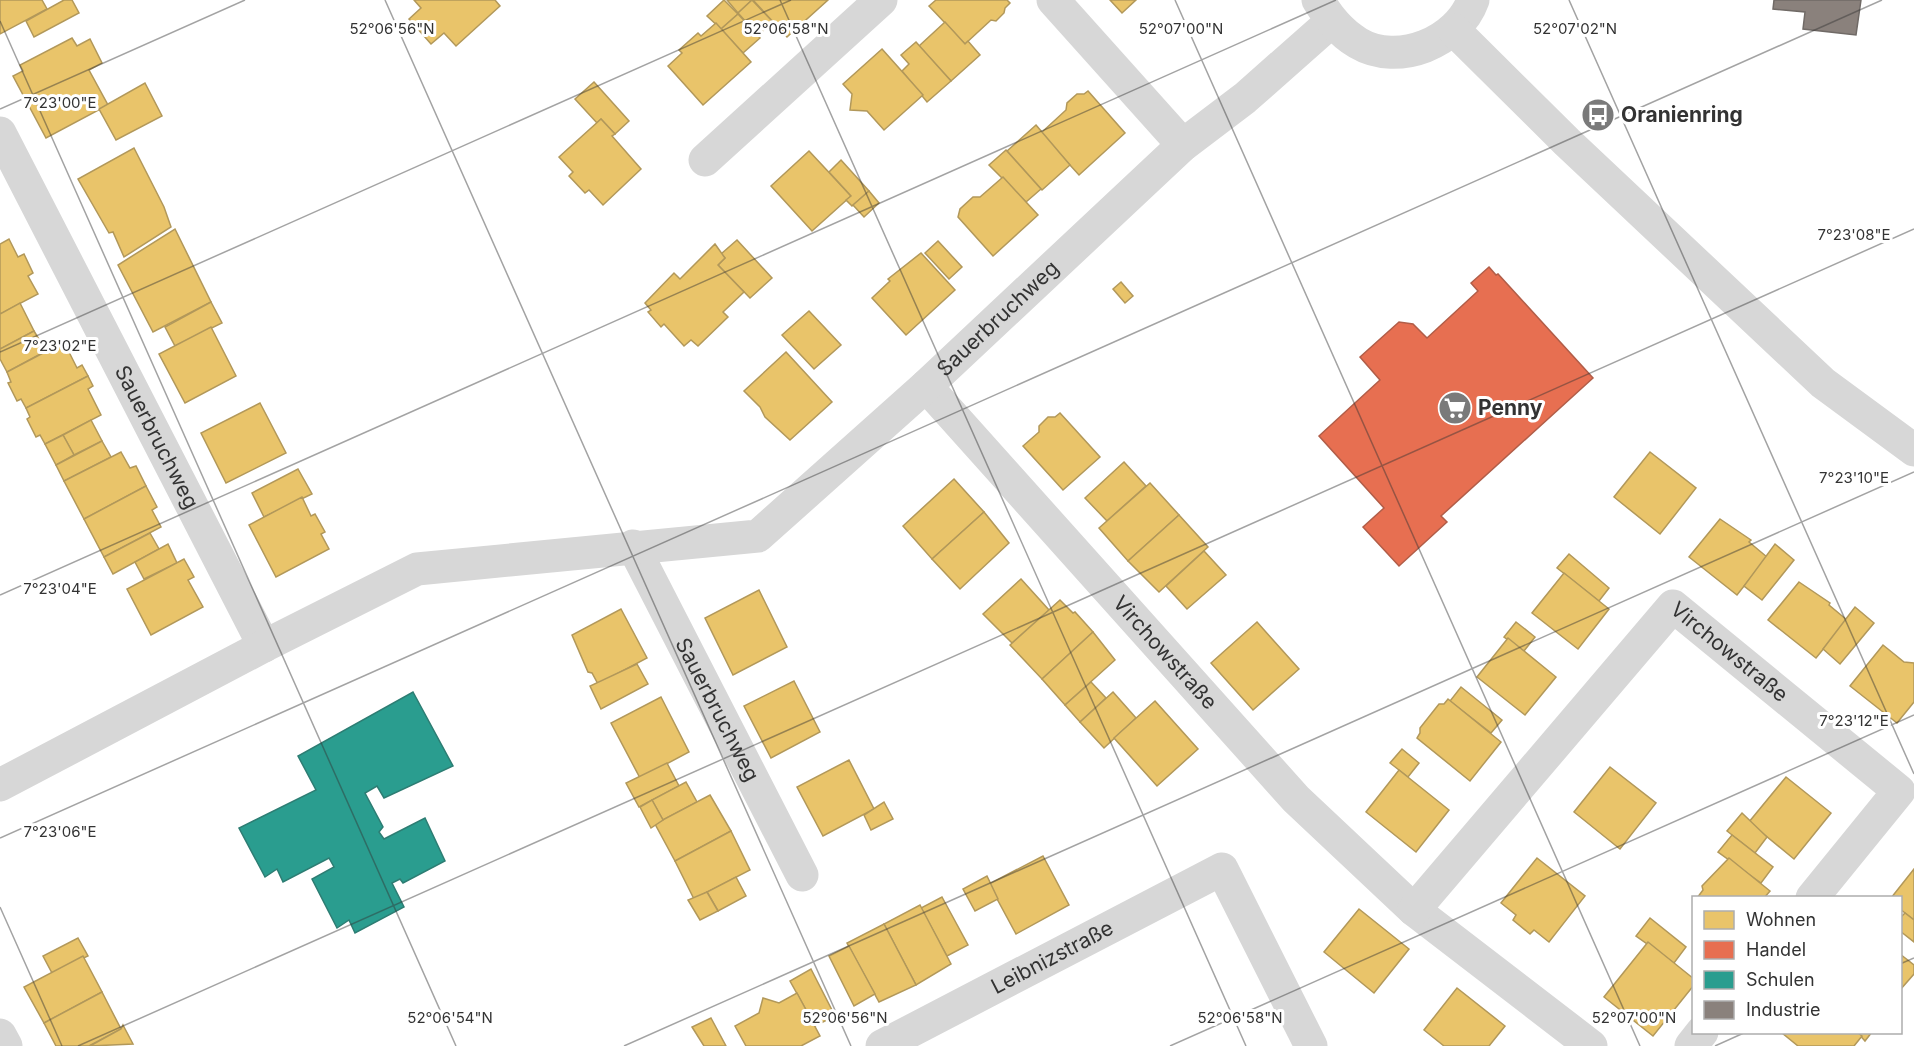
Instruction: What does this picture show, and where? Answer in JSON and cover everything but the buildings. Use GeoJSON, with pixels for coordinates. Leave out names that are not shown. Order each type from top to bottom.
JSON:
{"type":"FeatureCollection","features":[{"type":"Feature","properties":{"kind":"street"},"geometry":{"type":"LineString","coordinates":[[705,160],[881,0]]}},
{"type":"Feature","properties":{"kind":"street"},"geometry":{"type":"LineString","coordinates":[[1053,0],[1183,145]]}},
{"type":"Feature","properties":{"kind":"street"},"geometry":{"type":"LineString","coordinates":[[1325,11],[1359,44],[1390,53],[1422,48],[1454,30],[1469,10],[1473,0]]}},
{"type":"Feature","properties":{"kind":"street","name":"Sauerbruchweg"},"geometry":{"type":"LineString","coordinates":[[0,785],[264,646],[417,569],[633,546],[758,536],[926,386],[1183,145],[1245,98],[1325,11]]}},
{"type":"Feature","properties":{"kind":"street"},"geometry":{"type":"LineString","coordinates":[[1454,30],[1567,142],[1823,382],[1914,450]]}},
{"type":"Feature","properties":{"kind":"street","name":"Sauerbruchweg"},"geometry":{"type":"LineString","coordinates":[[0,133],[264,646]]}},
{"type":"Feature","properties":{"kind":"street","name":"Virchowstraße"},"geometry":{"type":"LineString","coordinates":[[926,386],[1296,800],[1414,910],[1590,1046]]}},
{"type":"Feature","properties":{"kind":"street","name":"Sauerbruchweg"},"geometry":{"type":"LineString","coordinates":[[633,546],[802,875]]}},
{"type":"Feature","properties":{"kind":"street","name":"Virchowstraße"},"geometry":{"type":"LineString","coordinates":[[1414,910],[1673,606],[1906,797],[1813,896]]}},
{"type":"Feature","properties":{"kind":"street","name":"Leibnizstraße"},"geometry":{"type":"LineString","coordinates":[[882,1046],[1222,869],[1311,1046]]}},
{"type":"Feature","properties":{"kind":"street"},"geometry":{"type":"LineString","coordinates":[[1690,1046],[1700,1034]]}},
{"type":"Feature","properties":{"kind":"street"},"geometry":{"type":"LineString","coordinates":[[0,1035],[6,1046]]}},
{"type":"Feature","properties":{"kind":"place","name":"Oranienring"},"geometry":{"type":"Point","coordinates":[1598,115]}},
{"type":"Feature","properties":{"kind":"place","name":"Penny"},"geometry":{"type":"Point","coordinates":[1455,408]}}]}
